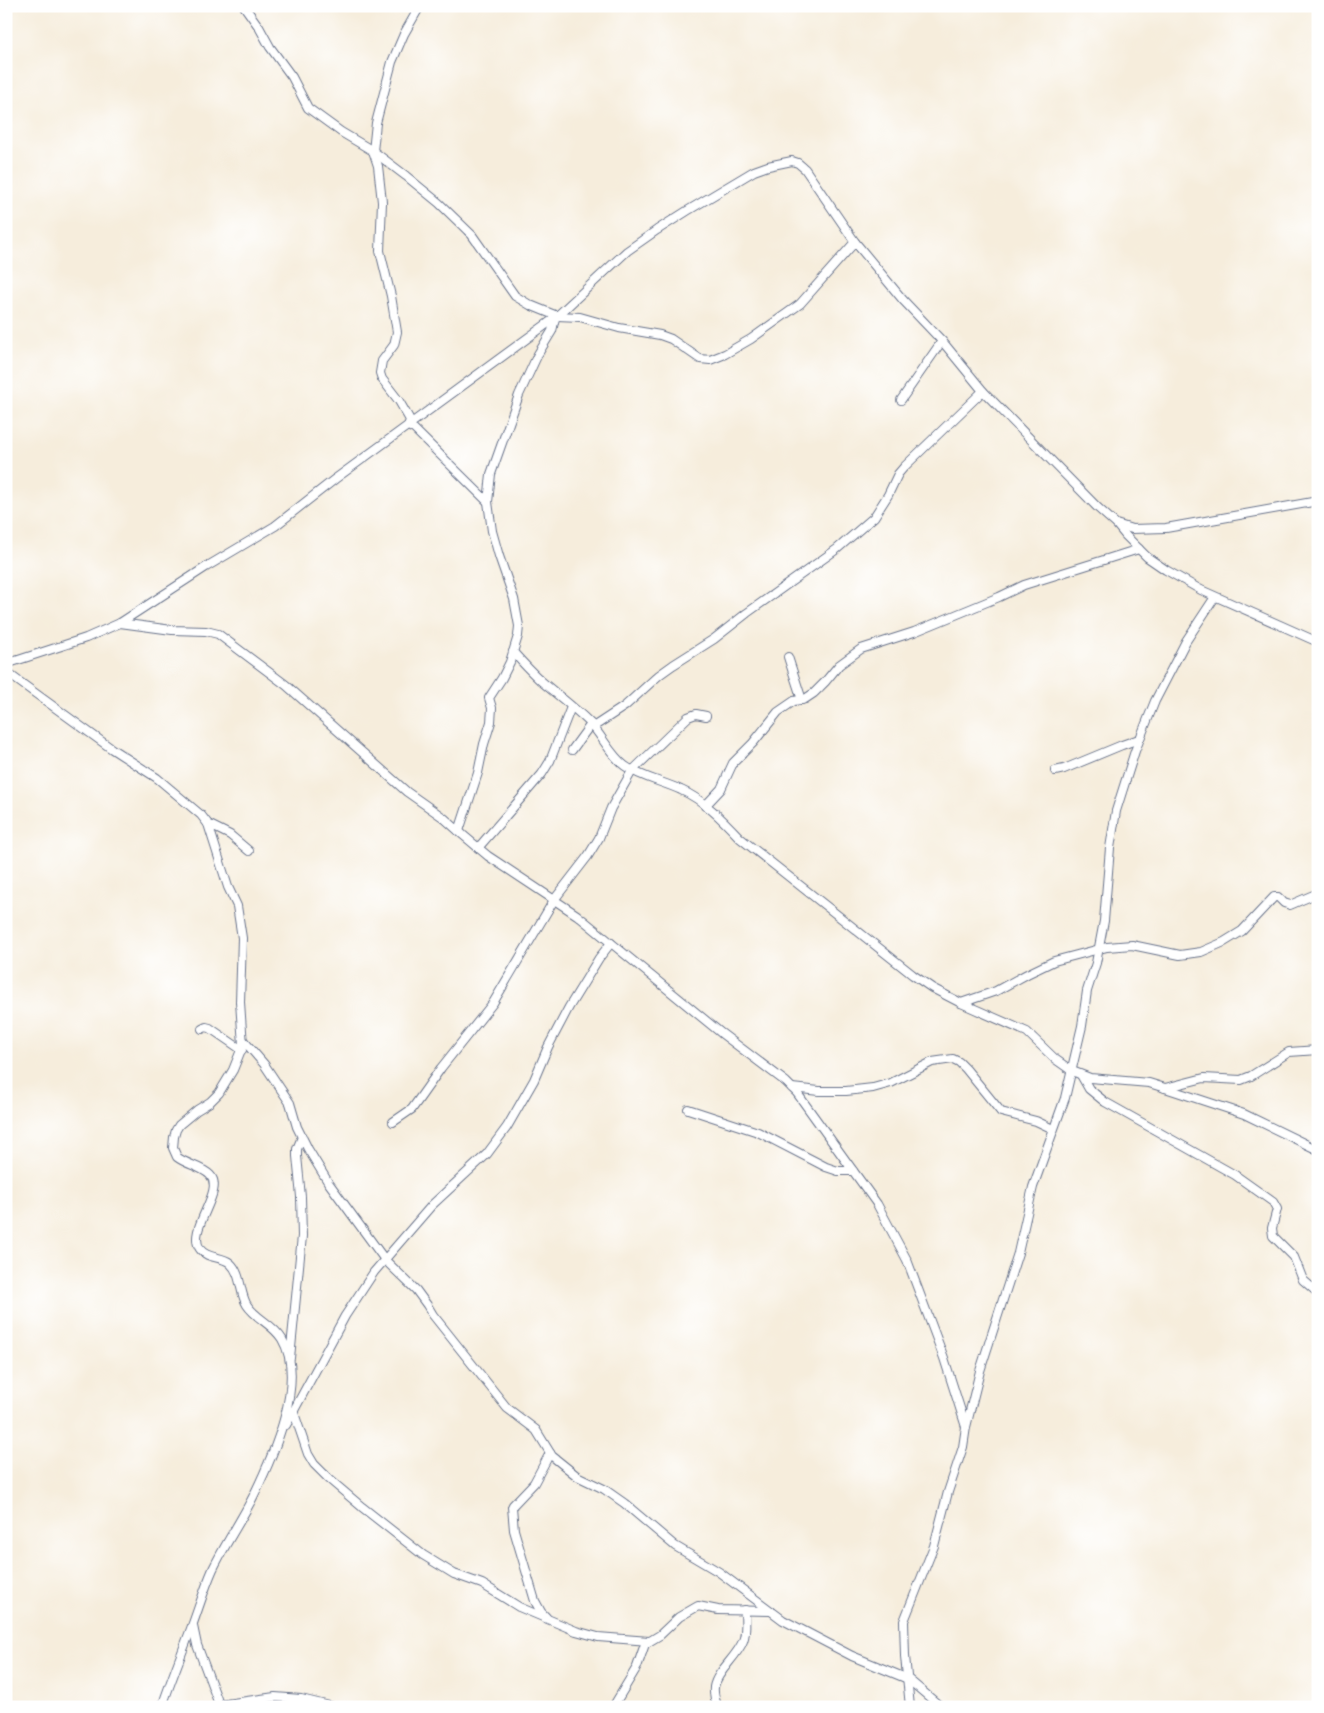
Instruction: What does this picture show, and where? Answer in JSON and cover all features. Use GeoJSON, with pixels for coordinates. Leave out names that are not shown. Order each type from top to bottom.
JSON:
{"type":"FeatureCollection","features":[{"type":"Feature","properties":{"kind":"street"},"geometry":{"type":"LineString","coordinates":[[244,6],[292,77],[308,108],[341,132],[373,151],[406,176],[458,221],[481,247],[514,296],[556,317],[580,316],[619,328],[660,335],[671,339],[700,359],[710,360],[751,339],[800,304],[855,242]]}},
{"type":"Feature","properties":{"kind":"street"},"geometry":{"type":"LineString","coordinates":[[408,426],[410,420],[399,401],[382,379],[380,373],[382,362],[394,344],[397,332],[391,296],[380,251],[382,202],[378,166],[373,151],[376,123],[392,62],[404,34],[420,6]]}},
{"type":"Feature","properties":{"kind":"street"},"geometry":{"type":"LineString","coordinates":[[6,664],[86,638],[120,623],[275,526],[335,479],[556,317],[627,251],[657,230],[746,176],[768,166],[790,161],[800,164],[811,176],[855,242],[983,391],[1155,564],[1215,597],[1318,642]]}},
{"type":"Feature","properties":{"kind":"street"},"geometry":{"type":"LineString","coordinates":[[459,832],[478,773],[491,722],[492,708],[489,698],[502,678],[514,652],[519,626],[517,609],[492,531],[488,502],[491,474],[516,402],[528,375],[552,331],[556,317]]}},
{"type":"Feature","properties":{"kind":"street"},"geometry":{"type":"LineString","coordinates":[[900,400],[942,341]]}},
{"type":"Feature","properties":{"kind":"street"},"geometry":{"type":"LineString","coordinates":[[572,750],[592,726],[625,706],[666,670],[714,639],[860,530],[882,507],[898,474],[983,391]]}},
{"type":"Feature","properties":{"kind":"street"},"geometry":{"type":"LineString","coordinates":[[408,426],[414,429],[488,502]]}},
{"type":"Feature","properties":{"kind":"street"},"geometry":{"type":"LineString","coordinates":[[1116,524],[1132,529],[1166,528],[1318,501]]}},
{"type":"Feature","properties":{"kind":"street"},"geometry":{"type":"LineString","coordinates":[[705,806],[721,788],[733,763],[753,743],[778,712],[794,701],[802,700],[814,693],[839,665],[861,649],[914,632],[1024,585],[1139,549]]}},
{"type":"Feature","properties":{"kind":"street"},"geometry":{"type":"LineString","coordinates":[[910,1707],[904,1621],[934,1546],[948,1492],[963,1447],[980,1371],[1018,1253],[1026,1210],[1065,1098],[1082,1026],[1087,991],[1096,963],[1104,921],[1110,848],[1122,786],[1139,739],[1174,662],[1215,597]]}},
{"type":"Feature","properties":{"kind":"street"},"geometry":{"type":"LineString","coordinates":[[120,623],[172,630],[206,631],[218,634],[286,684],[407,792],[444,818],[478,848],[611,942],[650,976],[792,1088],[806,1104],[877,1204],[907,1260],[944,1358],[966,1427]]}},
{"type":"Feature","properties":{"kind":"street"},"geometry":{"type":"LineString","coordinates":[[514,652],[530,670],[592,726],[618,759],[632,771],[646,778],[683,790],[724,821],[740,838],[905,969],[932,988],[961,1003],[1028,1032],[1049,1054],[1072,1071],[1081,1075],[1100,1080],[1149,1084],[1165,1088],[1244,1114],[1318,1150]]}},
{"type":"Feature","properties":{"kind":"street"},"geometry":{"type":"LineString","coordinates":[[788,657],[802,700]]}},
{"type":"Feature","properties":{"kind":"street"},"geometry":{"type":"LineString","coordinates":[[6,672],[112,749],[157,778],[188,803],[208,824],[230,835],[249,851]]}},
{"type":"Feature","properties":{"kind":"street"},"geometry":{"type":"LineString","coordinates":[[478,848],[542,774],[550,761],[572,706]]}},
{"type":"Feature","properties":{"kind":"street"},"geometry":{"type":"LineString","coordinates":[[393,1122],[412,1110],[441,1068],[493,1003],[554,900],[588,856],[599,838],[611,808],[632,771],[688,717],[696,714],[706,716]]}},
{"type":"Feature","properties":{"kind":"street"},"geometry":{"type":"LineString","coordinates":[[1055,771],[1139,739]]}},
{"type":"Feature","properties":{"kind":"street"},"geometry":{"type":"LineString","coordinates":[[162,1707],[212,1570],[253,1497],[285,1420],[292,1372],[290,1360],[282,1339],[253,1312],[246,1302],[234,1267],[226,1260],[205,1254],[200,1250],[198,1244],[200,1228],[214,1183],[208,1173],[177,1158],[173,1148],[174,1137],[179,1125],[219,1093],[233,1070],[244,1041],[240,1002],[242,955],[240,918],[238,906],[228,887],[208,824]]}},
{"type":"Feature","properties":{"kind":"street"},"geometry":{"type":"LineString","coordinates":[[961,1003],[996,992],[1027,974],[1086,951],[1120,945],[1132,945],[1180,955],[1201,952],[1224,942],[1242,931],[1274,897],[1278,897],[1284,903],[1290,905],[1318,893]]}},
{"type":"Feature","properties":{"kind":"street"},"geometry":{"type":"LineString","coordinates":[[275,1444],[345,1316],[374,1272],[432,1204],[487,1154],[497,1142],[534,1080],[548,1047],[569,1007],[611,942]]}},
{"type":"Feature","properties":{"kind":"street"},"geometry":{"type":"LineString","coordinates":[[202,1028],[210,1028],[242,1050]]}},
{"type":"Feature","properties":{"kind":"street"},"geometry":{"type":"LineString","coordinates":[[244,1041],[264,1064],[290,1103],[302,1137],[328,1182],[385,1260],[416,1290],[428,1305],[433,1316],[506,1408],[536,1430],[550,1453],[577,1476],[604,1489],[636,1512],[675,1546],[719,1572],[783,1620],[852,1656],[908,1679],[941,1707]]}},
{"type":"Feature","properties":{"kind":"street"},"geometry":{"type":"LineString","coordinates":[[1165,1088],[1204,1078],[1241,1080],[1251,1076],[1289,1052],[1318,1050]]}},
{"type":"Feature","properties":{"kind":"street"},"geometry":{"type":"LineString","coordinates":[[792,1088],[818,1091],[846,1091],[873,1088],[891,1083],[932,1062],[953,1059],[966,1069],[1001,1112],[1036,1121],[1053,1129]]}},
{"type":"Feature","properties":{"kind":"street"},"geometry":{"type":"LineString","coordinates":[[1081,1075],[1089,1089],[1105,1102],[1236,1175],[1273,1202],[1277,1209],[1272,1228],[1273,1236],[1294,1257],[1303,1280],[1318,1293]]}},
{"type":"Feature","properties":{"kind":"street"},"geometry":{"type":"LineString","coordinates":[[688,1109],[758,1132],[826,1167],[838,1171],[853,1171]]}},
{"type":"Feature","properties":{"kind":"street"},"geometry":{"type":"LineString","coordinates":[[290,1360],[302,1236],[297,1149],[302,1137]]}},
{"type":"Feature","properties":{"kind":"street"},"geometry":{"type":"LineString","coordinates":[[294,1412],[308,1454],[314,1464],[368,1512],[422,1555],[454,1574],[475,1581],[519,1606],[588,1635],[649,1641]]}},
{"type":"Feature","properties":{"kind":"street"},"geometry":{"type":"LineString","coordinates":[[548,1619],[540,1612],[535,1602],[514,1530],[512,1514],[513,1504],[534,1483],[550,1453]]}},
{"type":"Feature","properties":{"kind":"street"},"geometry":{"type":"LineString","coordinates":[[613,1707],[637,1667],[645,1644],[660,1635],[679,1617],[698,1606],[718,1610],[770,1611]]}},
{"type":"Feature","properties":{"kind":"street"},"geometry":{"type":"LineString","coordinates":[[718,1707],[714,1687],[744,1639],[746,1632],[745,1610]]}},
{"type":"Feature","properties":{"kind":"street"},"geometry":{"type":"LineString","coordinates":[[193,1624],[197,1645],[220,1706],[275,1697],[301,1699],[334,1707]]}}]}
